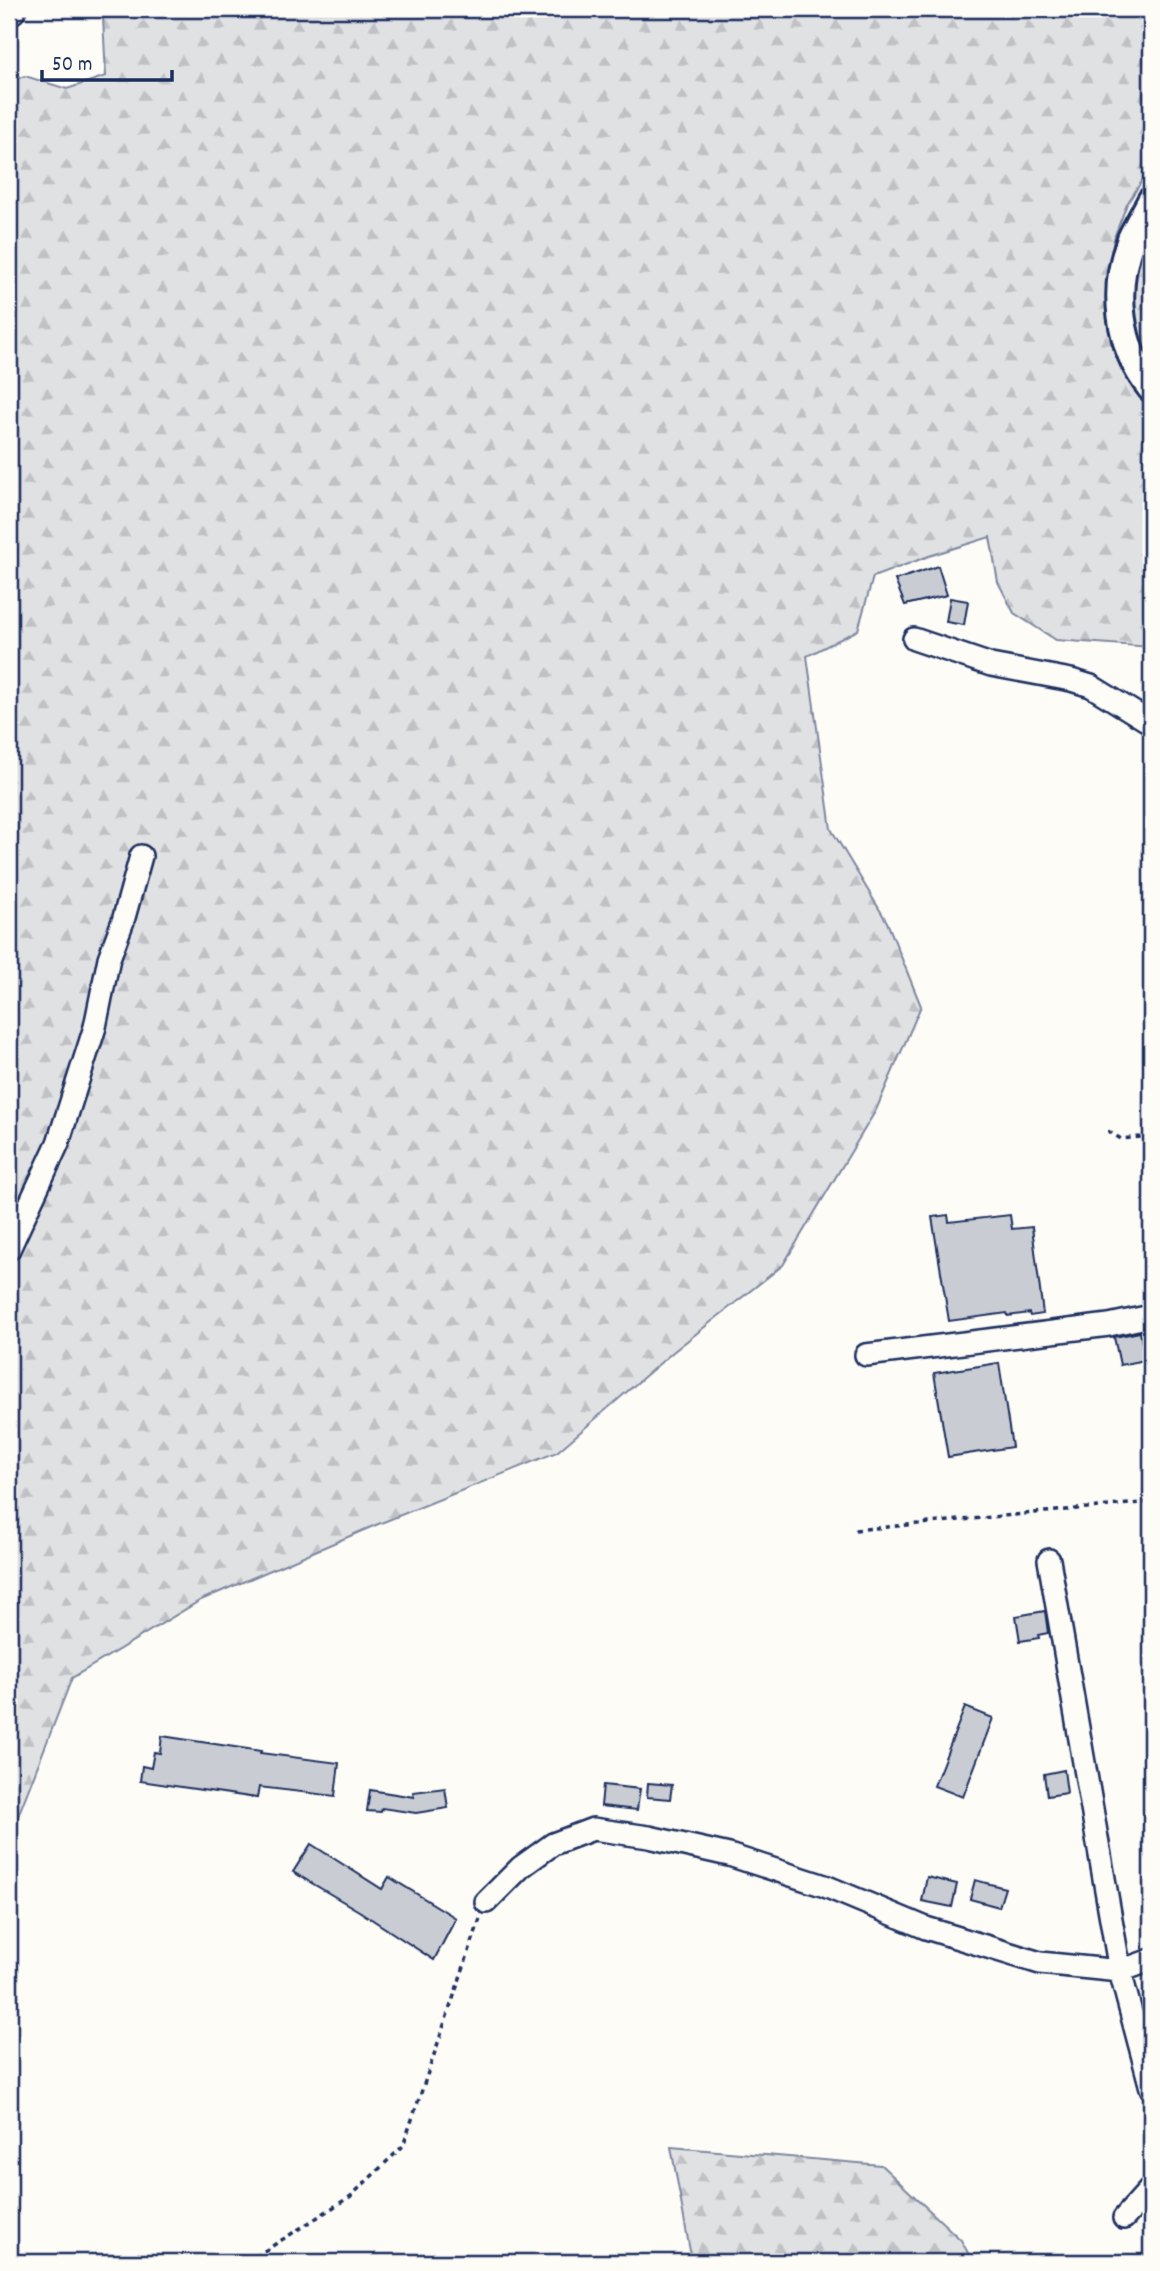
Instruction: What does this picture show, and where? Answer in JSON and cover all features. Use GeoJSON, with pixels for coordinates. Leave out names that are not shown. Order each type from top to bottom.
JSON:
{"type":"FeatureCollection","features":[{"type":"Feature","properties":{"kind":"main road"},"geometry":{"type":"LineString","coordinates":[[1151,201],[1131,240],[1121,283],[1120,305],[1122,326],[1130,352],[1151,388]]}},
{"type":"Feature","properties":{"kind":"street"},"geometry":{"type":"LineString","coordinates":[[914,639],[991,665],[1091,686],[1151,723]]}},
{"type":"Feature","properties":{"kind":"street"},"geometry":{"type":"LineString","coordinates":[[9,1249],[58,1143],[95,1027],[109,958],[124,921],[141,856]]}},
{"type":"Feature","properties":{"kind":"street"},"geometry":{"type":"LineString","coordinates":[[866,1355],[1109,1325],[1151,1316]]}},
{"type":"Feature","properties":{"kind":"street"},"geometry":{"type":"LineString","coordinates":[[1049,1560],[1120,1970],[1151,2088]]}},
{"type":"Feature","properties":{"kind":"street"},"geometry":{"type":"LineString","coordinates":[[486,1902],[522,1867],[553,1844],[593,1829],[649,1837],[729,1855],[825,1886],[926,1928],[1040,1963],[1120,1970],[1151,1960]]}},
{"type":"Feature","properties":{"kind":"street"},"geometry":{"type":"LineString","coordinates":[[1124,2218],[1151,2188]]}},
{"type":"Feature","properties":{"kind":"path"},"geometry":{"type":"LineString","coordinates":[[1108,1131],[1121,1139],[1151,1136]]}},
{"type":"Feature","properties":{"kind":"path"},"geometry":{"type":"LineString","coordinates":[[855,1531],[1151,1502]]}},
{"type":"Feature","properties":{"kind":"path"},"geometry":{"type":"LineString","coordinates":[[247,2262],[351,2196],[403,2146],[486,1902]]}},
{"type":"Feature","properties":{"kind":"green space"},"geometry":{"type":"Polygon","coordinates":[[[121,9],[1151,9],[1151,167],[1127,204],[1115,235],[1107,273],[1106,306],[1112,336],[1135,386],[1151,407],[1151,647],[1056,640],[1014,613],[998,582],[990,537],[873,577],[858,630],[807,656],[831,829],[887,922],[921,1006],[876,1110],[783,1265],[673,1352],[557,1452],[371,1527],[201,1600],[72,1678],[9,1839],[9,81],[25,76],[67,89],[106,76],[103,18],[121,9]]]}},
{"type":"Feature","properties":{"kind":"green space"},"geometry":{"type":"Polygon","coordinates":[[[1151,223],[1151,360],[1138,329],[1133,300],[1140,253],[1151,223]]]}},
{"type":"Feature","properties":{"kind":"green space"},"geometry":{"type":"Polygon","coordinates":[[[671,2147],[881,2165],[961,2240],[973,2262],[692,2262],[671,2147]]]}},
{"type":"Feature","properties":{"kind":"building"},"geometry":{"type":"Polygon","coordinates":[[[938,566],[947,595],[905,605],[895,580],[938,566]]]}},
{"type":"Feature","properties":{"kind":"building"},"geometry":{"type":"Polygon","coordinates":[[[950,598],[968,601],[964,625],[946,622],[950,598]]]}},
{"type":"Feature","properties":{"kind":"building"},"geometry":{"type":"Polygon","coordinates":[[[948,1215],[949,1222],[1010,1215],[1012,1229],[1032,1227],[1043,1314],[1008,1316],[1007,1313],[949,1321],[932,1217],[948,1215]]]}},
{"type":"Feature","properties":{"kind":"building"},"geometry":{"type":"Polygon","coordinates":[[[1140,1332],[1145,1360],[1120,1365],[1114,1337],[1140,1332]]]}},
{"type":"Feature","properties":{"kind":"building"},"geometry":{"type":"Polygon","coordinates":[[[999,1363],[1012,1447],[948,1457],[934,1373],[999,1363]]]}},
{"type":"Feature","properties":{"kind":"building"},"geometry":{"type":"Polygon","coordinates":[[[1045,1611],[1048,1633],[1038,1635],[1039,1638],[1020,1641],[1016,1616],[1045,1611]]]}},
{"type":"Feature","properties":{"kind":"building"},"geometry":{"type":"Polygon","coordinates":[[[965,1707],[993,1718],[963,1797],[934,1786],[965,1707]]]}},
{"type":"Feature","properties":{"kind":"building"},"geometry":{"type":"Polygon","coordinates":[[[162,1736],[339,1763],[335,1796],[259,1787],[257,1798],[140,1781],[142,1766],[151,1768],[154,1752],[160,1753],[162,1736]]]}},
{"type":"Feature","properties":{"kind":"building"},"geometry":{"type":"Polygon","coordinates":[[[1064,1770],[1067,1793],[1047,1796],[1044,1774],[1064,1770]]]}},
{"type":"Feature","properties":{"kind":"building"},"geometry":{"type":"Polygon","coordinates":[[[648,1783],[672,1785],[670,1799],[647,1797],[648,1783]]]}},
{"type":"Feature","properties":{"kind":"building"},"geometry":{"type":"Polygon","coordinates":[[[603,1785],[640,1789],[637,1810],[601,1806],[603,1785]]]}},
{"type":"Feature","properties":{"kind":"building"},"geometry":{"type":"Polygon","coordinates":[[[445,1788],[448,1808],[416,1813],[382,1808],[381,1812],[367,1811],[370,1790],[414,1797],[413,1792],[445,1788]]]}},
{"type":"Feature","properties":{"kind":"building"},"geometry":{"type":"Polygon","coordinates":[[[311,1844],[382,1889],[389,1877],[456,1918],[434,1960],[293,1872],[311,1844]]]}},
{"type":"Feature","properties":{"kind":"building"},"geometry":{"type":"Polygon","coordinates":[[[927,1877],[957,1884],[952,1907],[922,1901],[927,1877]]]}},
{"type":"Feature","properties":{"kind":"building"},"geometry":{"type":"Polygon","coordinates":[[[975,1880],[1005,1888],[999,1907],[970,1899],[975,1880]]]}}]}
